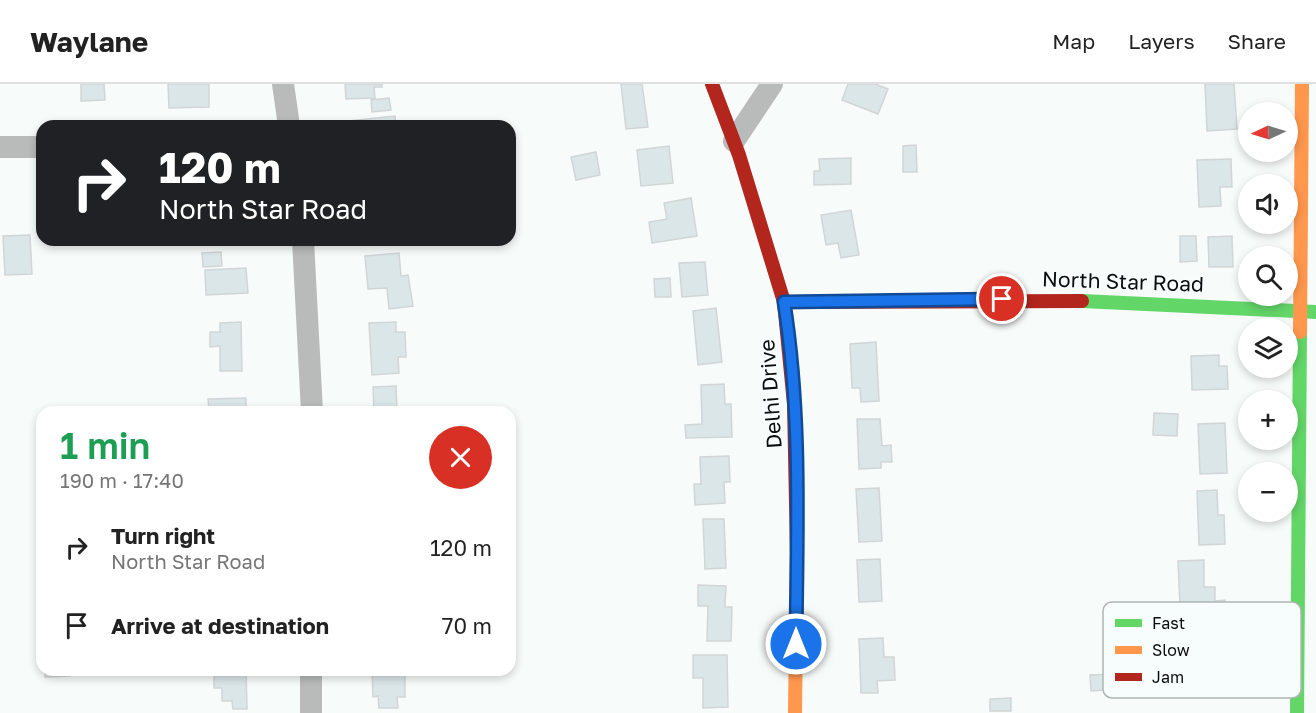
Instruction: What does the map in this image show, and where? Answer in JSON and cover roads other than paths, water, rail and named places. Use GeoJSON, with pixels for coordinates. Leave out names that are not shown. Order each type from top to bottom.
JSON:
{"type":"FeatureCollection","features":[{"type":"Feature","properties":{"kind":"street"},"geometry":{"type":"LineString","coordinates":[[282,84],[288,120]]}},
{"type":"Feature","properties":{"kind":"street","name":"Delhi Drive"},"geometry":{"type":"LineString","coordinates":[[712,84],[734,141],[784,302],[794,393],[797,460],[795,713]]}},
{"type":"Feature","properties":{"kind":"street"},"geometry":{"type":"LineString","coordinates":[[734,141],[772,84]]}},
{"type":"Feature","properties":{"kind":"street"},"geometry":{"type":"LineString","coordinates":[[1298,602],[1302,84]]}},
{"type":"Feature","properties":{"kind":"street"},"geometry":{"type":"LineString","coordinates":[[0,147],[36,147]]}},
{"type":"Feature","properties":{"kind":"street"},"geometry":{"type":"LineString","coordinates":[[303,246],[312,406]]}},
{"type":"Feature","properties":{"kind":"street","name":"North Star Road"},"geometry":{"type":"LineString","coordinates":[[784,302],[1122,301],[1316,312]]}},
{"type":"Feature","properties":{"kind":"street"},"geometry":{"type":"LineString","coordinates":[[311,676],[311,713]]}},
{"type":"Feature","properties":{"kind":"street"},"geometry":{"type":"LineString","coordinates":[[1297,698],[1297,713]]}}]}
